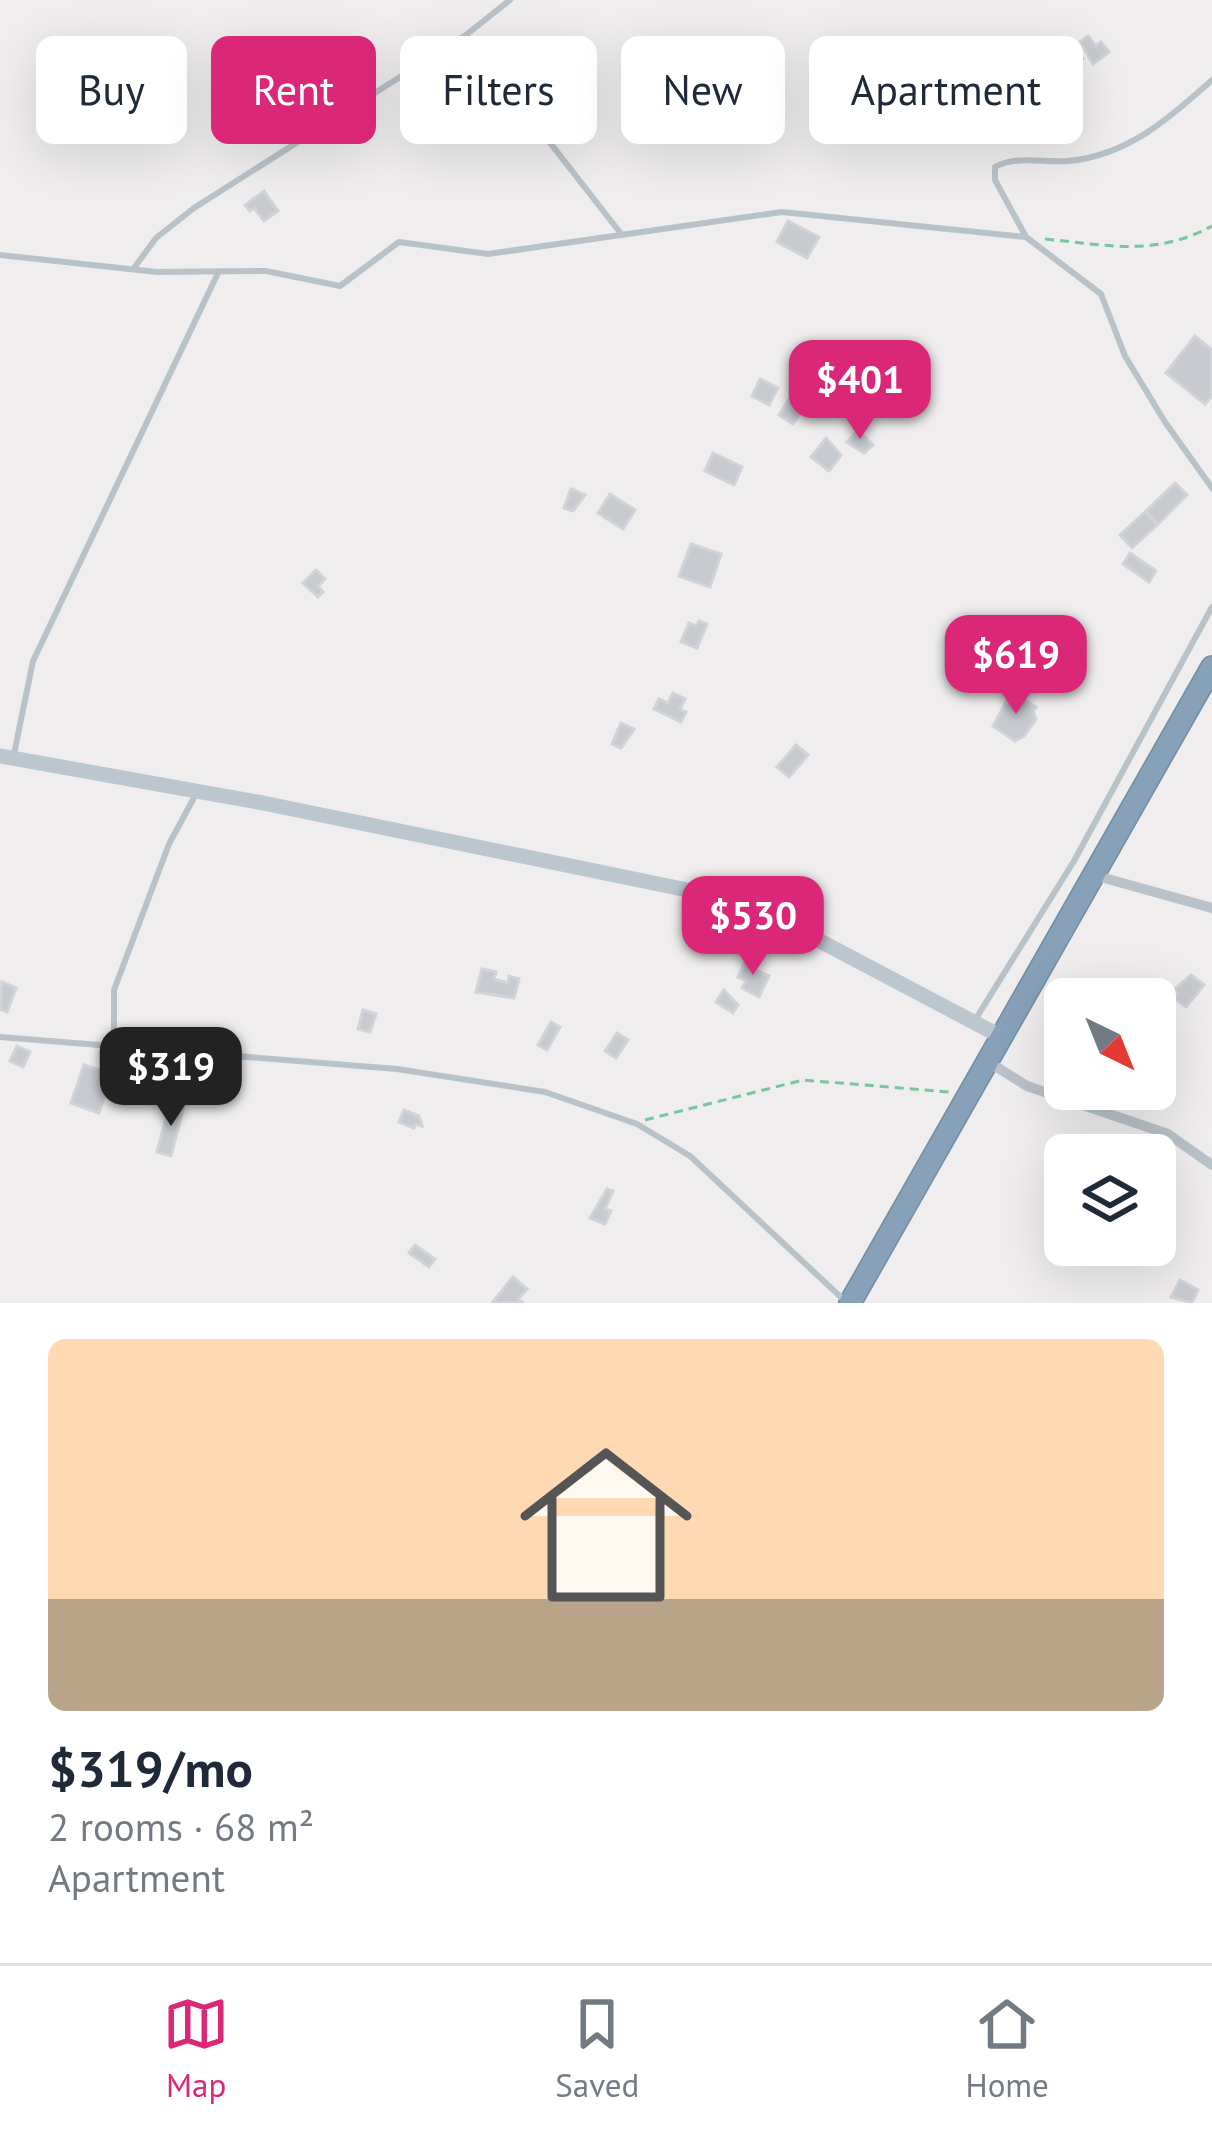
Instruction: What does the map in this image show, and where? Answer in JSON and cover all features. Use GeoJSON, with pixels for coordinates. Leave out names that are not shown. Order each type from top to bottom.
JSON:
{"type":"FeatureCollection","features":[{"type":"Feature","properties":{"kind":"highway"},"geometry":{"type":"LineString","coordinates":[[849,1303],[1212,667]]}},
{"type":"Feature","properties":{"kind":"main road"},"geometry":{"type":"LineString","coordinates":[[6,757],[746,902],[1002,1037]]}},
{"type":"Feature","properties":{"kind":"street"},"geometry":{"type":"LineString","coordinates":[[1096,876],[1212,908]]}},
{"type":"Feature","properties":{"kind":"street"},"geometry":{"type":"LineString","coordinates":[[986,1061],[1027,1086],[1168,1134],[1212,1165]]}},
{"type":"Feature","properties":{"kind":"lane"},"geometry":{"type":"LineString","coordinates":[[133,269],[156,238],[194,208],[466,35],[510,0]]}},
{"type":"Feature","properties":{"kind":"lane"},"geometry":{"type":"LineString","coordinates":[[466,35],[622,235]]}},
{"type":"Feature","properties":{"kind":"lane"},"geometry":{"type":"LineString","coordinates":[[1212,80],[1112,154],[1067,161],[1009,160],[995,167],[995,180],[1026,237],[1101,294],[1125,356],[1212,488]]}},
{"type":"Feature","properties":{"kind":"lane"},"geometry":{"type":"LineString","coordinates":[[0,255],[133,269],[266,271],[340,286],[399,242],[488,254],[782,212],[1026,237]]}},
{"type":"Feature","properties":{"kind":"lane"},"geometry":{"type":"LineString","coordinates":[[6,757],[33,662],[218,273]]}},
{"type":"Feature","properties":{"kind":"lane"},"geometry":{"type":"LineString","coordinates":[[974,1022],[1074,861],[1212,607]]}},
{"type":"Feature","properties":{"kind":"lane"},"geometry":{"type":"LineString","coordinates":[[114,1047],[114,990],[169,844],[198,791]]}},
{"type":"Feature","properties":{"kind":"lane"},"geometry":{"type":"LineString","coordinates":[[0,1036],[397,1070],[545,1092],[633,1123],[690,1156],[849,1303]]}},
{"type":"Feature","properties":{"kind":"path"},"geometry":{"type":"LineString","coordinates":[[1026,237],[1127,248],[1181,242],[1212,226]]}},
{"type":"Feature","properties":{"kind":"path"},"geometry":{"type":"LineString","coordinates":[[633,1123],[803,1080],[968,1094]]}},
{"type":"Feature","properties":{"kind":"building"},"geometry":{"type":"Polygon","coordinates":[[[1088,36],[1096,46],[1101,42],[1109,52],[1093,64],[1083,40],[1088,36]]]}},
{"type":"Feature","properties":{"kind":"building"},"geometry":{"type":"Polygon","coordinates":[[[264,191],[278,211],[264,221],[245,205],[264,191]]]}},
{"type":"Feature","properties":{"kind":"building"},"geometry":{"type":"Polygon","coordinates":[[[788,221],[819,237],[807,258],[777,242],[788,221]]]}},
{"type":"Feature","properties":{"kind":"building"},"geometry":{"type":"Polygon","coordinates":[[[1195,336],[1212,350],[1212,396],[1205,404],[1166,373],[1195,336]]]}},
{"type":"Feature","properties":{"kind":"building"},"geometry":{"type":"Polygon","coordinates":[[[760,379],[778,388],[769,405],[752,396],[760,379]]]}},
{"type":"Feature","properties":{"kind":"building"},"geometry":{"type":"Polygon","coordinates":[[[822,380],[839,395],[829,407],[814,395],[822,380]]]}},
{"type":"Feature","properties":{"kind":"building"},"geometry":{"type":"Polygon","coordinates":[[[792,394],[807,404],[793,424],[779,415],[792,394]]]}},
{"type":"Feature","properties":{"kind":"building"},"geometry":{"type":"Polygon","coordinates":[[[858,430],[873,445],[864,453],[847,442],[858,430]]]}},
{"type":"Feature","properties":{"kind":"building"},"geometry":{"type":"Polygon","coordinates":[[[826,438],[841,455],[829,471],[811,457],[826,438]]]}},
{"type":"Feature","properties":{"kind":"building"},"geometry":{"type":"Polygon","coordinates":[[[713,453],[742,467],[734,485],[705,471],[713,453]]]}},
{"type":"Feature","properties":{"kind":"building"},"geometry":{"type":"Polygon","coordinates":[[[1175,483],[1187,495],[1158,524],[1146,511],[1175,483]]]}},
{"type":"Feature","properties":{"kind":"building"},"geometry":{"type":"Polygon","coordinates":[[[571,489],[585,495],[573,511],[564,508],[571,489]]]}},
{"type":"Feature","properties":{"kind":"building"},"geometry":{"type":"Polygon","coordinates":[[[610,494],[635,510],[623,529],[598,513],[610,494]]]}},
{"type":"Feature","properties":{"kind":"building"},"geometry":{"type":"Polygon","coordinates":[[[1145,512],[1157,525],[1132,548],[1120,535],[1145,512]]]}},
{"type":"Feature","properties":{"kind":"building"},"geometry":{"type":"Polygon","coordinates":[[[691,544],[721,554],[710,587],[679,576],[691,544]]]}},
{"type":"Feature","properties":{"kind":"building"},"geometry":{"type":"Polygon","coordinates":[[[1130,553],[1156,571],[1149,582],[1123,564],[1130,553]]]}},
{"type":"Feature","properties":{"kind":"building"},"geometry":{"type":"Polygon","coordinates":[[[316,570],[325,579],[318,586],[323,592],[318,597],[303,583],[316,570]]]}},
{"type":"Feature","properties":{"kind":"building"},"geometry":{"type":"Polygon","coordinates":[[[699,621],[707,624],[697,648],[681,642],[689,623],[696,626],[699,621]]]}},
{"type":"Feature","properties":{"kind":"building"},"geometry":{"type":"Polygon","coordinates":[[[1012,691],[1036,707],[1036,719],[1015,741],[993,726],[1012,691]]]}},
{"type":"Feature","properties":{"kind":"building"},"geometry":{"type":"Polygon","coordinates":[[[673,693],[685,699],[681,722],[654,709],[659,699],[668,703],[673,693]]]}},
{"type":"Feature","properties":{"kind":"building"},"geometry":{"type":"Polygon","coordinates":[[[621,723],[634,729],[621,748],[612,744],[621,723]]]}},
{"type":"Feature","properties":{"kind":"building"},"geometry":{"type":"Polygon","coordinates":[[[796,745],[808,755],[789,777],[777,767],[796,745]]]}},
{"type":"Feature","properties":{"kind":"building"},"geometry":{"type":"Polygon","coordinates":[[[747,958],[755,961],[754,969],[769,976],[759,997],[742,988],[746,981],[738,977],[747,958]]]}},
{"type":"Feature","properties":{"kind":"building"},"geometry":{"type":"Polygon","coordinates":[[[482,969],[496,972],[494,979],[508,983],[509,976],[519,979],[514,998],[476,992],[482,969]]]}},
{"type":"Feature","properties":{"kind":"building"},"geometry":{"type":"Polygon","coordinates":[[[1191,975],[1204,985],[1186,1007],[1176,1000],[1176,988],[1191,975]]]}},
{"type":"Feature","properties":{"kind":"building"},"geometry":{"type":"Polygon","coordinates":[[[2,982],[16,988],[7,1012],[0,1009],[2,982]]]}},
{"type":"Feature","properties":{"kind":"building"},"geometry":{"type":"Polygon","coordinates":[[[724,990],[738,1005],[733,1013],[716,1002],[724,990]]]}},
{"type":"Feature","properties":{"kind":"building"},"geometry":{"type":"Polygon","coordinates":[[[363,1010],[376,1014],[370,1032],[358,1029],[363,1010]]]}},
{"type":"Feature","properties":{"kind":"building"},"geometry":{"type":"Polygon","coordinates":[[[551,1022],[560,1027],[547,1050],[538,1045],[551,1022]]]}},
{"type":"Feature","properties":{"kind":"building"},"geometry":{"type":"Polygon","coordinates":[[[617,1033],[628,1040],[616,1058],[605,1051],[617,1033]]]}},
{"type":"Feature","properties":{"kind":"building"},"geometry":{"type":"Polygon","coordinates":[[[17,1046],[30,1052],[23,1067],[10,1061],[17,1046]]]}},
{"type":"Feature","properties":{"kind":"building"},"geometry":{"type":"Polygon","coordinates":[[[84,1065],[112,1074],[99,1113],[71,1103],[84,1065]]]}},
{"type":"Feature","properties":{"kind":"building"},"geometry":{"type":"Polygon","coordinates":[[[170,1102],[184,1105],[171,1156],[157,1152],[170,1102]]]}},
{"type":"Feature","properties":{"kind":"building"},"geometry":{"type":"Polygon","coordinates":[[[404,1110],[419,1116],[422,1126],[399,1122],[404,1110]]]}},
{"type":"Feature","properties":{"kind":"building"},"geometry":{"type":"Polygon","coordinates":[[[607,1189],[613,1191],[605,1224],[590,1218],[607,1189]]]}},
{"type":"Feature","properties":{"kind":"building"},"geometry":{"type":"Polygon","coordinates":[[[415,1245],[435,1259],[429,1267],[409,1253],[415,1245]]]}},
{"type":"Feature","properties":{"kind":"building"},"geometry":{"type":"Polygon","coordinates":[[[513,1277],[527,1289],[518,1299],[523,1303],[492,1303],[513,1277]]]}},
{"type":"Feature","properties":{"kind":"building"},"geometry":{"type":"Polygon","coordinates":[[[1180,1280],[1198,1290],[1192,1303],[1171,1297],[1180,1280]]]}}]}
